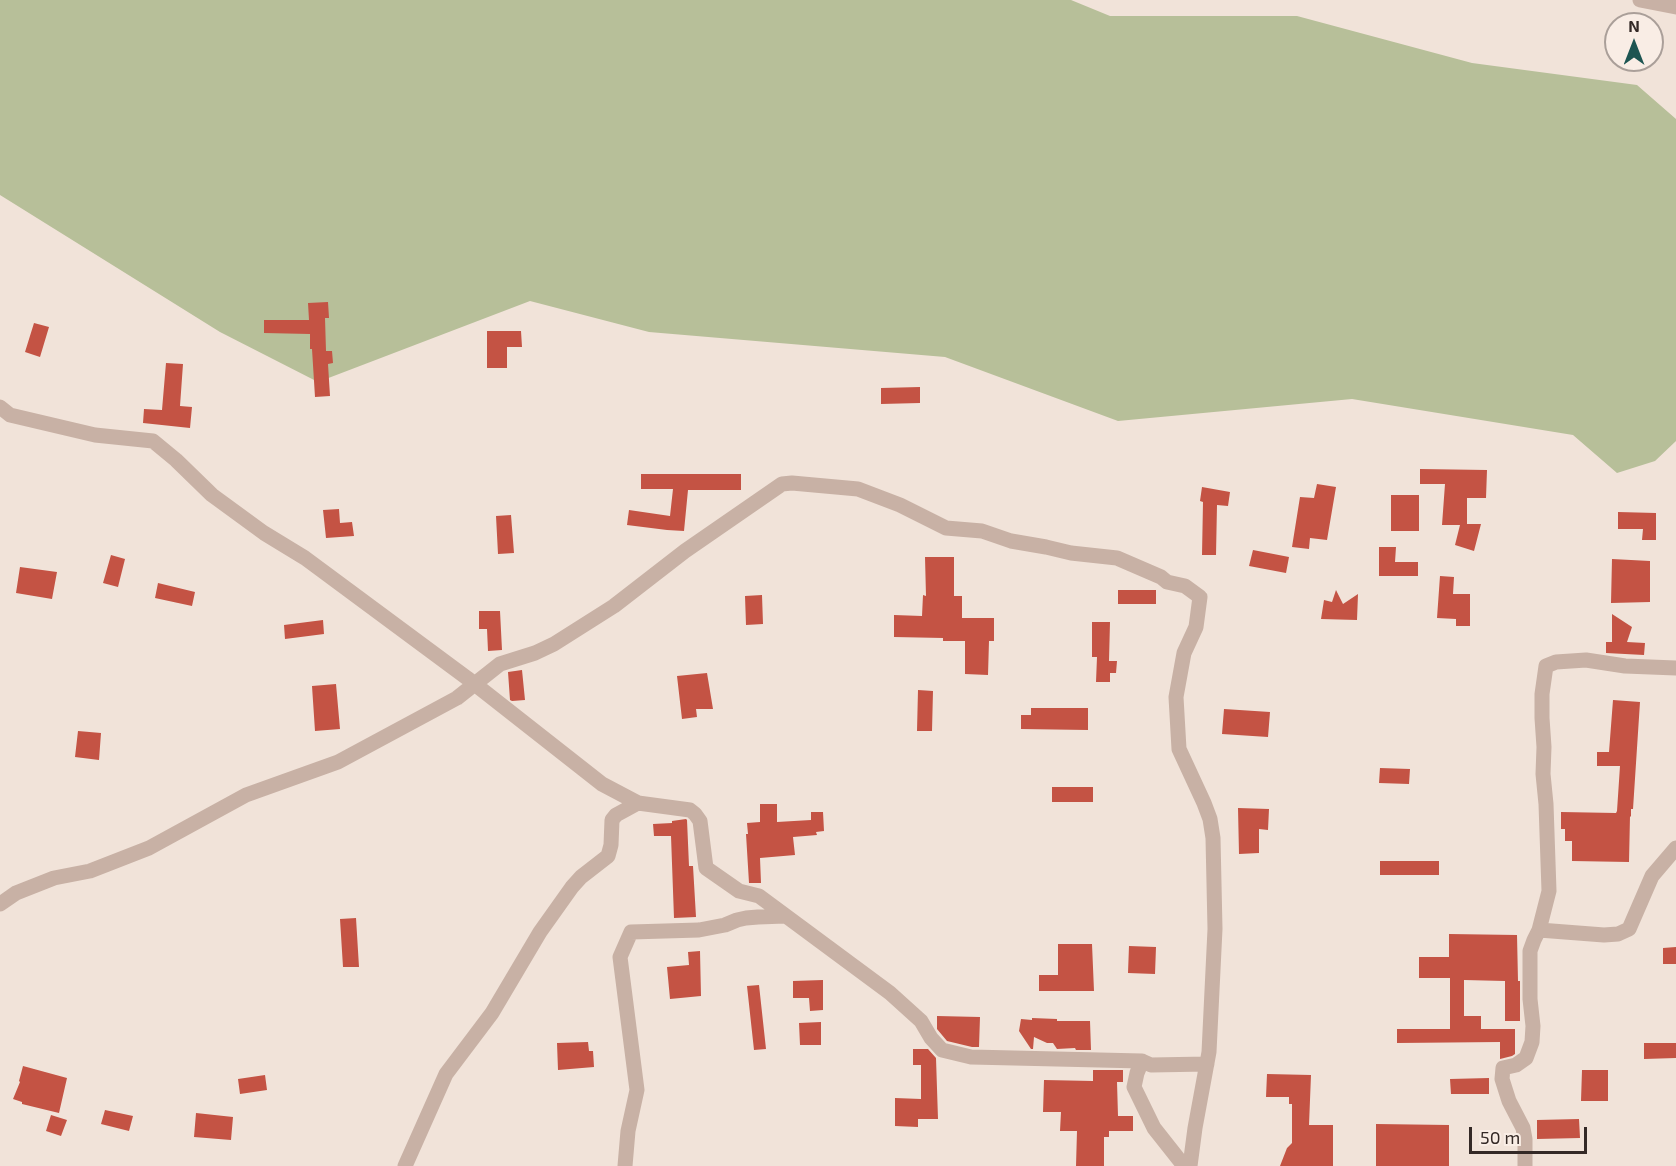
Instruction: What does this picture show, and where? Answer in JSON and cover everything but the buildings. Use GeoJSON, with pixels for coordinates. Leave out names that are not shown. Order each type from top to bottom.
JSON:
{"type":"FeatureCollection","features":[{"type":"Feature","properties":{"kind":"street"},"geometry":{"type":"LineString","coordinates":[[1640,0],[1676,7]]}},
{"type":"Feature","properties":{"kind":"street"},"geometry":{"type":"LineString","coordinates":[[0,407],[10,415],[95,435],[153,441],[212,495],[264,533],[304,558],[475,684],[602,784],[638,803],[690,810],[696,814],[700,821],[706,868],[739,891],[759,896],[890,993],[921,1021],[930,1038],[942,1050],[970,1057],[1142,1061],[1151,1065],[1207,1064]]}},
{"type":"Feature","properties":{"kind":"street"},"geometry":{"type":"LineString","coordinates":[[0,904],[16,893],[54,879],[90,871],[149,848],[246,795],[338,762],[457,698],[500,664],[535,653],[554,644],[614,606],[685,551],[778,486],[786,483],[838,486],[865,491],[900,505],[946,528],[982,531],[1011,541],[1071,554],[1117,558],[1161,577],[1167,582],[1185,586],[1200,597],[1196,627],[1184,653],[1176,697],[1179,749],[1204,803],[1210,819],[1213,838],[1215,929],[1209,1052],[1190,1166]]}},
{"type":"Feature","properties":{"kind":"street"},"geometry":{"type":"LineString","coordinates":[[1525,1166],[1523,1128],[1509,1101],[1502,1079],[1503,1068],[1516,1065],[1526,1058],[1532,1042],[1530,951],[1539,930],[1549,891],[1542,718],[1542,694],[1546,666],[1556,662],[1586,660],[1625,666],[1676,668]]}},
{"type":"Feature","properties":{"kind":"street"},"geometry":{"type":"LineString","coordinates":[[457,698],[497,701]]}},
{"type":"Feature","properties":{"kind":"street"},"geometry":{"type":"LineString","coordinates":[[405,1166],[446,1074],[492,1013],[540,932],[572,887],[608,856],[612,820],[616,815],[638,803]]}},
{"type":"Feature","properties":{"kind":"street"},"geometry":{"type":"LineString","coordinates":[[1539,930],[1604,935],[1618,934],[1629,929],[1652,876],[1676,848]]}},
{"type":"Feature","properties":{"kind":"street"},"geometry":{"type":"LineString","coordinates":[[625,1166],[628,1131],[637,1090],[620,957],[631,932],[699,930],[725,926],[737,920],[752,917],[785,916]]}},
{"type":"Feature","properties":{"kind":"street"},"geometry":{"type":"LineString","coordinates":[[1142,1061],[1134,1087],[1154,1128],[1184,1166]]}},
{"type":"Feature","properties":{"kind":"green space"},"geometry":{"type":"Polygon","coordinates":[[[0,0],[1071,0],[1110,16],[1297,16],[1472,63],[1637,85],[1676,119],[1676,441],[1655,461],[1617,473],[1573,435],[1352,399],[1118,421],[945,357],[649,332],[530,301],[318,382],[220,332],[0,195],[0,0]]]}}]}
